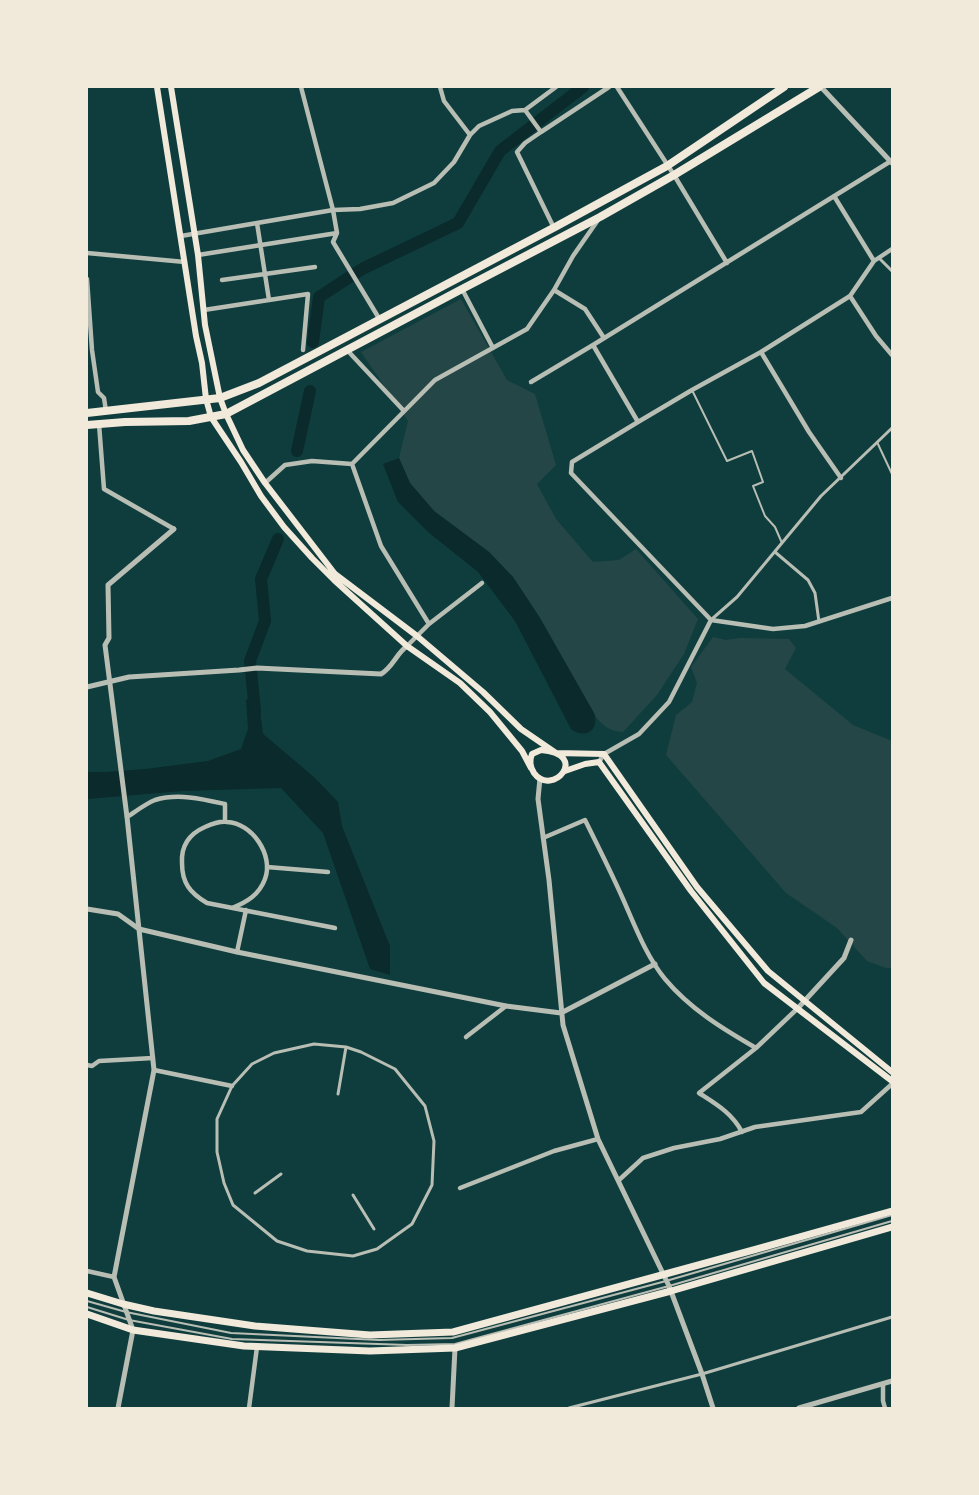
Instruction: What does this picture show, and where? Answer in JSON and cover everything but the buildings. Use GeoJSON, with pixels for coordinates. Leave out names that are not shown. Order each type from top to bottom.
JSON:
{"type":"FeatureCollection","features":[{"type":"Feature","properties":{"kind":"highway"},"geometry":{"type":"LineString","coordinates":[[87,413],[220,398],[259,383],[667,166],[784,87]]}},
{"type":"Feature","properties":{"kind":"highway"},"geometry":{"type":"LineString","coordinates":[[87,425],[189,420],[226,414],[600,217],[674,176],[817,88]]}},
{"type":"Feature","properties":{"kind":"main road"},"geometry":{"type":"LineString","coordinates":[[157,87],[206,399],[211,417],[261,496],[284,527],[334,580],[407,646],[460,683],[490,712],[522,751],[536,775],[550,780],[565,771],[598,762],[692,891],[764,983],[892,1082]]}},
{"type":"Feature","properties":{"kind":"main road"},"geometry":{"type":"LineString","coordinates":[[171,87],[198,255],[205,325],[220,398],[243,450],[265,483],[335,574],[417,636],[483,692],[521,729],[556,753],[564,760],[565,771]]}},
{"type":"Feature","properties":{"kind":"main road"},"geometry":{"type":"LineString","coordinates":[[531,768],[532,754],[541,750],[556,753],[604,754],[697,887],[768,972],[892,1072]]}},
{"type":"Feature","properties":{"kind":"main road"},"geometry":{"type":"LineString","coordinates":[[87,1314],[133,1330],[244,1346],[370,1351],[455,1348],[667,1283],[892,1210]]}},
{"type":"Feature","properties":{"kind":"main road"},"geometry":{"type":"LineString","coordinates":[[87,1293],[154,1311],[255,1326],[370,1335],[453,1332],[667,1283],[892,1227]]}},
{"type":"Feature","properties":{"kind":"street"},"geometry":{"type":"LineString","coordinates":[[301,87],[333,210],[337,233],[333,242],[380,320]]}},
{"type":"Feature","properties":{"kind":"street"},"geometry":{"type":"LineString","coordinates":[[440,87],[444,101],[470,135]]}},
{"type":"Feature","properties":{"kind":"street"},"geometry":{"type":"LineString","coordinates":[[181,236],[333,210],[360,209],[393,203],[434,183],[454,162],[470,135],[479,126],[512,111],[525,110],[556,87]]}},
{"type":"Feature","properties":{"kind":"street"},"geometry":{"type":"LineString","coordinates":[[554,228],[517,152],[540,131],[609,87]]}},
{"type":"Feature","properties":{"kind":"street"},"geometry":{"type":"LineString","coordinates":[[617,87],[727,263]]}},
{"type":"Feature","properties":{"kind":"street"},"geometry":{"type":"LineString","coordinates":[[531,382],[892,161],[817,88]]}},
{"type":"Feature","properties":{"kind":"street"},"geometry":{"type":"LineString","coordinates":[[525,110],[540,131]]}},
{"type":"Feature","properties":{"kind":"street"},"geometry":{"type":"LineString","coordinates":[[834,196],[874,261]]}},
{"type":"Feature","properties":{"kind":"street"},"geometry":{"type":"LineString","coordinates":[[265,483],[285,465],[312,461],[352,464],[435,380],[527,328],[600,217]]}},
{"type":"Feature","properties":{"kind":"street"},"geometry":{"type":"LineString","coordinates":[[257,223],[269,300]]}},
{"type":"Feature","properties":{"kind":"street"},"geometry":{"type":"LineString","coordinates":[[198,255],[337,233]]}},
{"type":"Feature","properties":{"kind":"street"},"geometry":{"type":"LineString","coordinates":[[892,249],[874,261],[850,296],[761,352],[692,390],[572,462],[571,473],[711,620],[773,629],[805,626],[892,598]]}},
{"type":"Feature","properties":{"kind":"street"},"geometry":{"type":"LineString","coordinates":[[87,253],[185,262]]}},
{"type":"Feature","properties":{"kind":"street"},"geometry":{"type":"LineString","coordinates":[[879,258],[892,271]]}},
{"type":"Feature","properties":{"kind":"street"},"geometry":{"type":"LineString","coordinates":[[222,280],[315,267]]}},
{"type":"Feature","properties":{"kind":"street"},"geometry":{"type":"LineString","coordinates":[[87,281],[92,350],[98,392],[104,398],[106,411]]}},
{"type":"Feature","properties":{"kind":"street"},"geometry":{"type":"LineString","coordinates":[[462,289],[493,348]]}},
{"type":"Feature","properties":{"kind":"street"},"geometry":{"type":"LineString","coordinates":[[554,290],[585,309],[604,338]]}},
{"type":"Feature","properties":{"kind":"street"},"geometry":{"type":"LineString","coordinates":[[204,310],[308,294],[303,350]]}},
{"type":"Feature","properties":{"kind":"street"},"geometry":{"type":"LineString","coordinates":[[850,296],[876,336],[892,355]]}},
{"type":"Feature","properties":{"kind":"street"},"geometry":{"type":"LineString","coordinates":[[593,345],[638,422]]}},
{"type":"Feature","properties":{"kind":"street"},"geometry":{"type":"LineString","coordinates":[[347,350],[404,411]]}},
{"type":"Feature","properties":{"kind":"street"},"geometry":{"type":"LineString","coordinates":[[761,352],[808,432],[841,478]]}},
{"type":"Feature","properties":{"kind":"street"},"geometry":{"type":"LineString","coordinates":[[99,424],[104,489],[174,529],[108,585],[109,638],[105,645],[127,817],[154,1070],[114,1277],[133,1330],[118,1408]]}},
{"type":"Feature","properties":{"kind":"street"},"geometry":{"type":"LineString","coordinates":[[598,762],[604,754],[639,734],[669,702],[711,620],[737,597],[821,496],[892,428]]}},
{"type":"Feature","properties":{"kind":"street"},"geometry":{"type":"LineString","coordinates":[[352,464],[381,546],[429,624]]}},
{"type":"Feature","properties":{"kind":"street"},"geometry":{"type":"LineString","coordinates":[[775,552],[808,580],[815,593],[819,621]]}},
{"type":"Feature","properties":{"kind":"street"},"geometry":{"type":"LineString","coordinates":[[87,687],[129,677],[257,668],[381,674],[389,670],[402,650],[429,624],[482,583]]}},
{"type":"Feature","properties":{"kind":"street"},"geometry":{"type":"LineString","coordinates":[[540,778],[538,799],[563,1025],[598,1139],[667,1283],[702,1374],[712,1408]]}},
{"type":"Feature","properties":{"kind":"street"},"geometry":{"type":"LineString","coordinates":[[127,817],[153,801],[165,798],[195,797],[225,804],[225,822]]}},
{"type":"Feature","properties":{"kind":"street"},"geometry":{"type":"LineString","coordinates":[[543,838],[585,820],[646,950],[663,978],[683,998],[756,1048]]}},
{"type":"Feature","properties":{"kind":"street"},"geometry":{"type":"LineString","coordinates":[[232,908],[246,903],[257,893],[266,878],[267,867],[264,852],[256,837],[245,828],[233,823],[214,823],[196,831],[186,841],[182,857],[182,874],[195,896],[207,903],[232,908],[246,910],[335,928]]}},
{"type":"Feature","properties":{"kind":"street"},"geometry":{"type":"LineString","coordinates":[[267,867],[328,872]]}},
{"type":"Feature","properties":{"kind":"street"},"geometry":{"type":"LineString","coordinates":[[87,909],[118,914],[139,929],[237,952],[506,1006],[561,1013],[655,964]]}},
{"type":"Feature","properties":{"kind":"street"},"geometry":{"type":"LineString","coordinates":[[237,952],[246,910]]}},
{"type":"Feature","properties":{"kind":"street"},"geometry":{"type":"LineString","coordinates":[[742,1132],[735,1119],[699,1093],[756,1048],[805,1001],[844,958],[851,940]]}},
{"type":"Feature","properties":{"kind":"street"},"geometry":{"type":"LineString","coordinates":[[466,1037],[506,1006]]}},
{"type":"Feature","properties":{"kind":"street"},"geometry":{"type":"LineString","coordinates":[[314,1044],[346,1047],[395,1069],[425,1106],[434,1141],[432,1185],[412,1224],[377,1249],[353,1256],[308,1251],[277,1241],[233,1205],[224,1184],[217,1152],[218,1119],[232,1086],[252,1064],[274,1053],[314,1044]]}},
{"type":"Feature","properties":{"kind":"street"},"geometry":{"type":"LineString","coordinates":[[338,1094],[346,1047]]}},
{"type":"Feature","properties":{"kind":"street"},"geometry":{"type":"LineString","coordinates":[[87,1065],[92,1066],[99,1061],[153,1058]]}},
{"type":"Feature","properties":{"kind":"street"},"geometry":{"type":"LineString","coordinates":[[154,1070],[232,1086]]}},
{"type":"Feature","properties":{"kind":"street"},"geometry":{"type":"LineString","coordinates":[[619,1180],[643,1158],[674,1148],[720,1139],[754,1127],[861,1112],[892,1082]]}},
{"type":"Feature","properties":{"kind":"street"},"geometry":{"type":"LineString","coordinates":[[460,1188],[554,1151],[598,1139]]}},
{"type":"Feature","properties":{"kind":"street"},"geometry":{"type":"LineString","coordinates":[[255,1193],[281,1174]]}},
{"type":"Feature","properties":{"kind":"street"},"geometry":{"type":"LineString","coordinates":[[353,1194],[374,1229]]}},
{"type":"Feature","properties":{"kind":"street"},"geometry":{"type":"LineString","coordinates":[[87,1271],[114,1277]]}},
{"type":"Feature","properties":{"kind":"street"},"geometry":{"type":"LineString","coordinates":[[570,1408],[702,1374],[892,1317]]}},
{"type":"Feature","properties":{"kind":"street"},"geometry":{"type":"LineString","coordinates":[[249,1408],[257,1347]]}},
{"type":"Feature","properties":{"kind":"street"},"geometry":{"type":"LineString","coordinates":[[452,1408],[455,1348]]}},
{"type":"Feature","properties":{"kind":"street"},"geometry":{"type":"LineString","coordinates":[[799,1408],[892,1381]]}},
{"type":"Feature","properties":{"kind":"street"},"geometry":{"type":"LineString","coordinates":[[883,1384],[885,1408]]}},
{"type":"Feature","properties":{"kind":"lane"},"geometry":{"type":"LineString","coordinates":[[692,390],[727,461],[752,451],[763,483],[753,486],[765,516],[775,527],[782,543]]}},
{"type":"Feature","properties":{"kind":"lane"},"geometry":{"type":"LineString","coordinates":[[878,442],[892,474]]}},
{"type":"Feature","properties":{"kind":"lane"},"geometry":{"type":"LineString","coordinates":[[87,1300],[126,1312],[231,1334],[380,1340],[452,1338],[667,1283],[892,1215]]}},
{"type":"Feature","properties":{"kind":"lane"},"geometry":{"type":"LineString","coordinates":[[87,1307],[129,1320],[232,1339],[407,1345],[455,1344],[892,1221]]}},
{"type":"Feature","properties":{"kind":"shaded area"},"geometry":{"type":"Polygon","coordinates":[[[461,299],[507,380],[535,394],[556,465],[537,484],[556,519],[593,562],[619,560],[636,549],[698,619],[684,654],[657,695],[623,732],[608,728],[596,717],[540,618],[513,577],[489,552],[434,511],[410,483],[399,458],[408,421],[361,352],[461,299]]]}},
{"type":"Feature","properties":{"kind":"shaded area"},"geometry":{"type":"Polygon","coordinates":[[[399,458],[410,483],[434,511],[489,552],[513,577],[540,618],[594,713],[595,724],[590,732],[581,734],[571,729],[515,621],[478,572],[428,532],[398,502],[383,464],[399,458]]]}},
{"type":"Feature","properties":{"kind":"shaded area"},"geometry":{"type":"Polygon","coordinates":[[[713,637],[726,640],[789,639],[796,648],[785,669],[853,725],[892,741],[892,968],[867,961],[837,928],[786,893],[666,755],[676,715],[692,702],[697,683],[691,667],[713,637]]]}},
{"type":"Feature","properties":{"kind":"shaded area"},"geometry":{"type":"Polygon","coordinates":[[[258,694],[263,734],[314,777],[338,802],[342,826],[390,946],[390,975],[370,969],[323,833],[281,788],[182,791],[87,799],[87,772],[145,769],[208,761],[241,749],[248,729],[246,700],[258,694]]]}},
{"type":"Feature","properties":{"kind":"waterway"},"geometry":{"type":"LineString","coordinates":[[313,342],[319,297],[362,269],[458,223],[500,151],[583,87]]}},
{"type":"Feature","properties":{"kind":"waterway"},"geometry":{"type":"LineString","coordinates":[[297,451],[310,391]]}},
{"type":"Feature","properties":{"kind":"waterway"},"geometry":{"type":"LineString","coordinates":[[255,711],[250,661],[265,621],[261,579],[278,539]]}}]}
